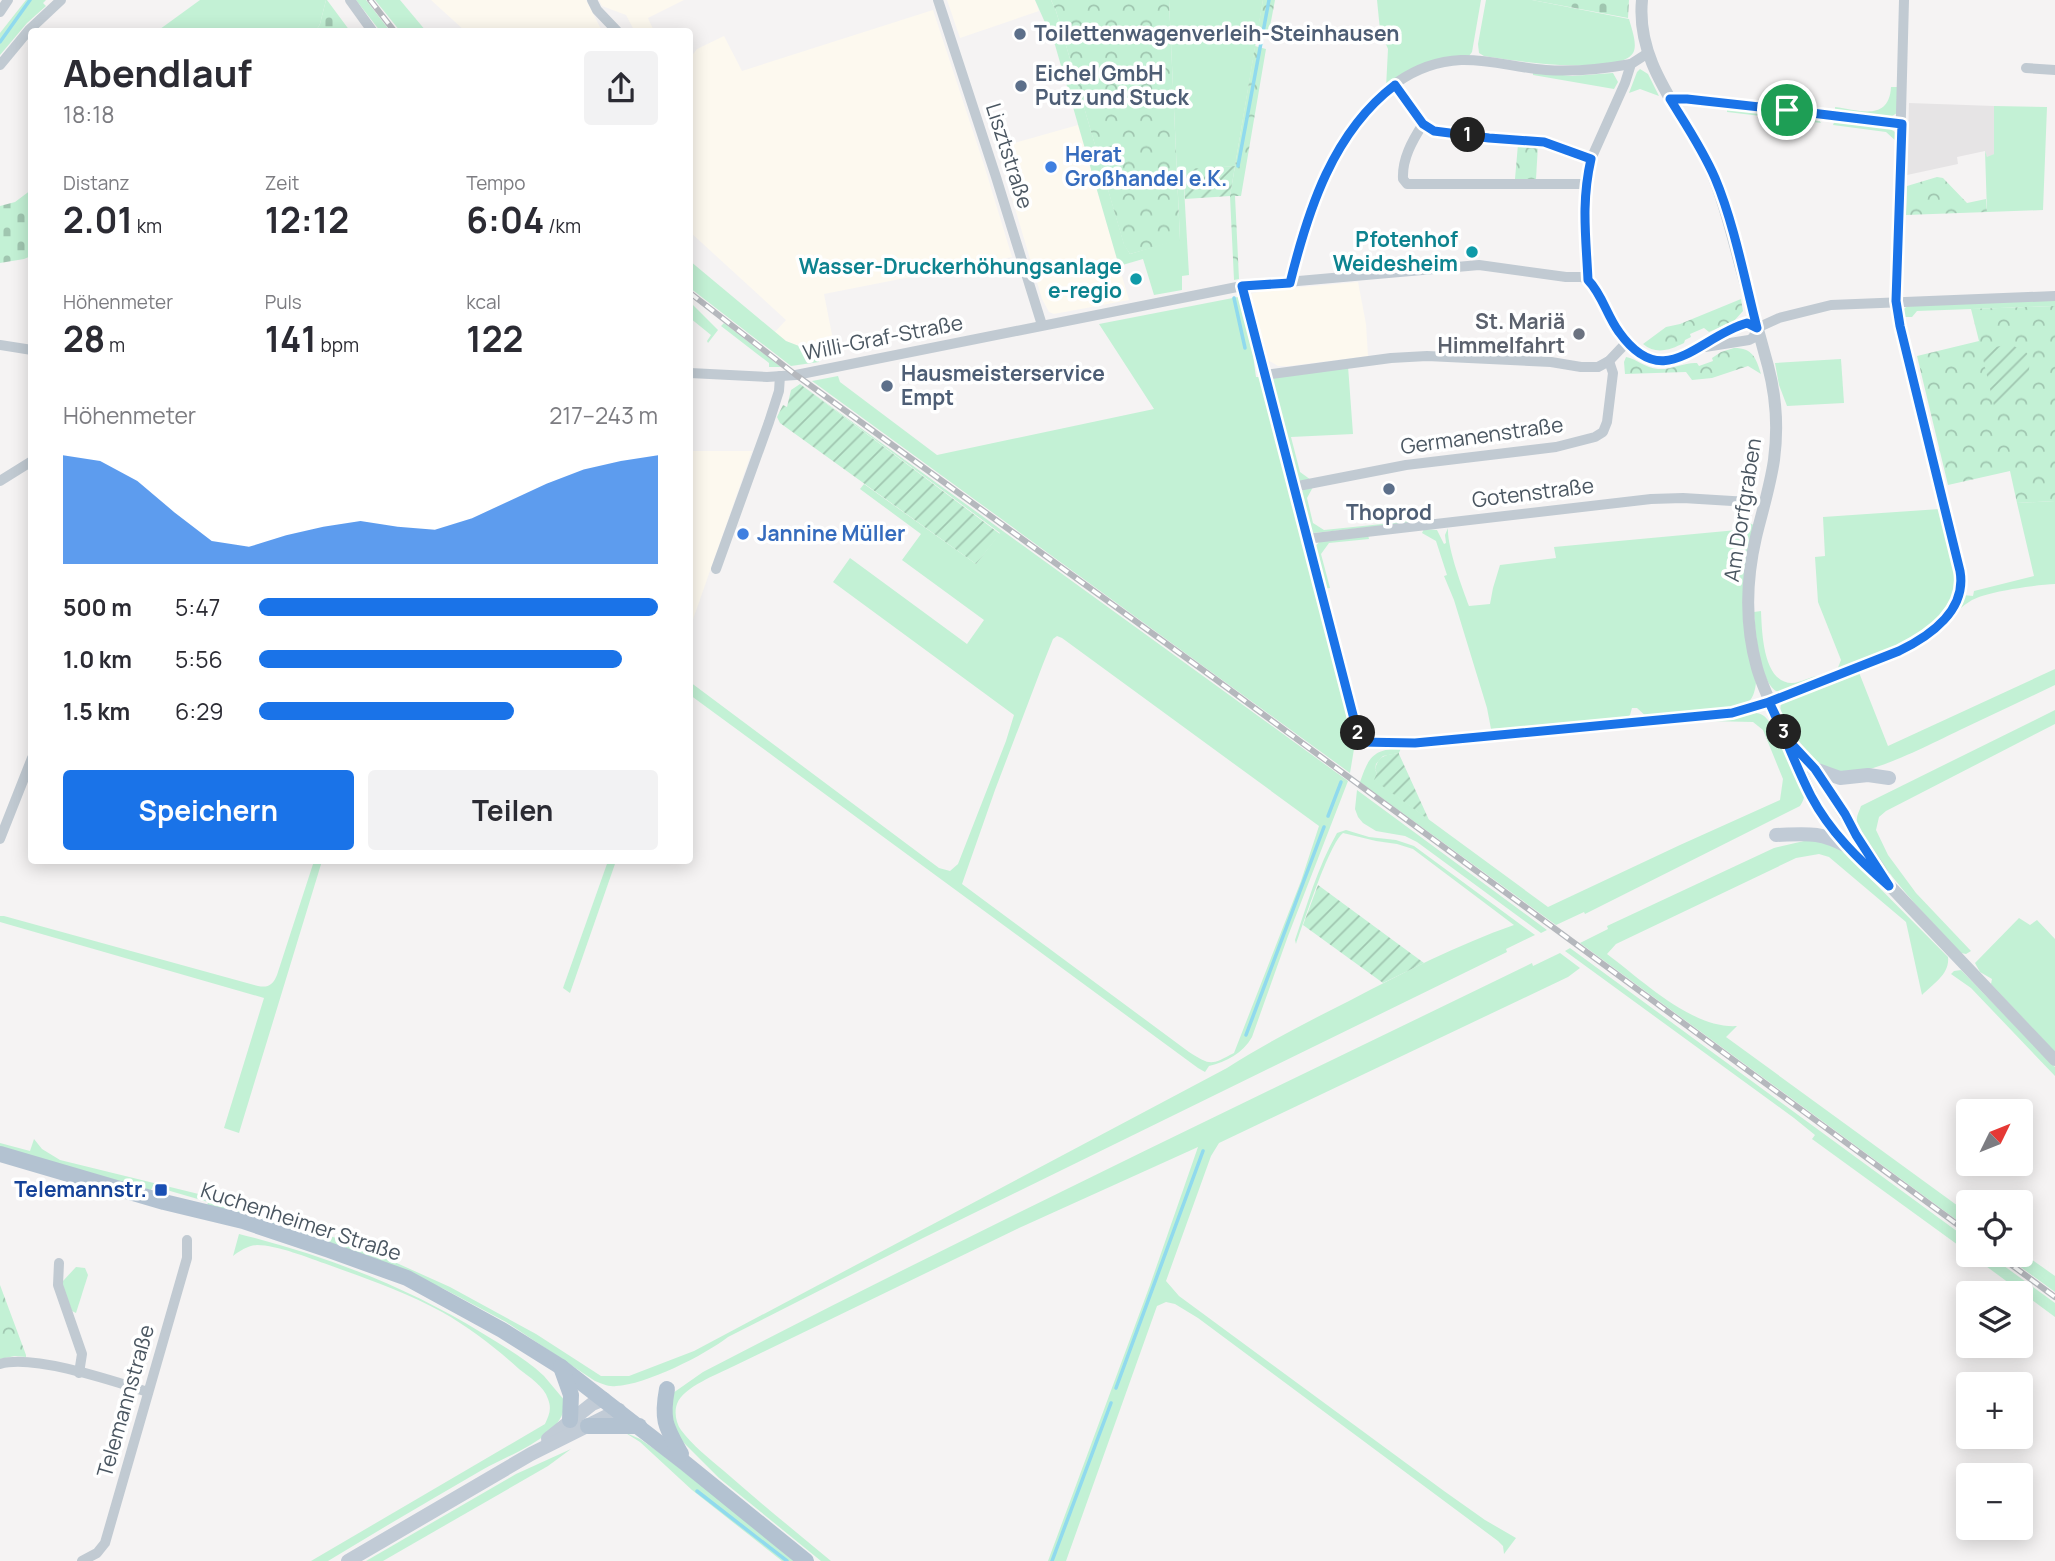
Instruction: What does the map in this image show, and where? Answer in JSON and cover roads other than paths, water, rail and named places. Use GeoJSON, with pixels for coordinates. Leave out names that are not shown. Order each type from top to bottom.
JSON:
{"type":"FeatureCollection","features":[{"type":"Feature","properties":{"kind":"main road"},"geometry":{"type":"LineString","coordinates":[[1815,769],[1840,778],[1868,775],[1889,778]]}},
{"type":"Feature","properties":{"kind":"main road"},"geometry":{"type":"LineString","coordinates":[[1776,835],[1819,834],[1847,846]]}},
{"type":"Feature","properties":{"kind":"main road","name":"Kuchenheimer Straße"},"geometry":{"type":"LineString","coordinates":[[0,1154],[164,1202],[243,1221],[407,1278],[502,1330],[561,1367],[619,1410],[806,1561]]}},
{"type":"Feature","properties":{"kind":"main road"},"geometry":{"type":"LineString","coordinates":[[561,1367],[571,1395],[570,1420]]}},
{"type":"Feature","properties":{"kind":"main road"},"geometry":{"type":"LineString","coordinates":[[667,1389],[663,1410],[666,1427],[685,1463]]}},
{"type":"Feature","properties":{"kind":"main road"},"geometry":{"type":"LineString","coordinates":[[531,1454],[570,1420],[604,1399]]}},
{"type":"Feature","properties":{"kind":"main road"},"geometry":{"type":"LineString","coordinates":[[348,1561],[531,1454],[619,1410]]}},
{"type":"Feature","properties":{"kind":"main road"},"geometry":{"type":"LineString","coordinates":[[588,1426],[639,1426]]}},
{"type":"Feature","properties":{"kind":"street"},"geometry":{"type":"LineString","coordinates":[[0,12],[8,0]]}},
{"type":"Feature","properties":{"kind":"street"},"geometry":{"type":"LineString","coordinates":[[31,28],[61,0]]}},
{"type":"Feature","properties":{"kind":"street"},"geometry":{"type":"LineString","coordinates":[[350,0],[370,28]]}},
{"type":"Feature","properties":{"kind":"street"},"geometry":{"type":"LineString","coordinates":[[592,0],[597,10],[614,28]]}},
{"type":"Feature","properties":{"kind":"street","name":"Lisztstraße"},"geometry":{"type":"LineString","coordinates":[[938,0],[1042,325]]}},
{"type":"Feature","properties":{"kind":"street","name":"Am Dorfgraben"},"geometry":{"type":"LineString","coordinates":[[1642,0],[1641,22],[1648,53],[1670,99],[1716,180],[1769,368],[1775,421],[1774,457],[1753,552],[1748,603],[1754,656],[1769,702],[1811,796],[1847,846],[1889,886],[2055,1060]]}},
{"type":"Feature","properties":{"kind":"street"},"geometry":{"type":"LineString","coordinates":[[1242,286],[1360,742],[1415,743],[1732,713],[1769,702],[1899,651],[1942,622],[1958,597],[1961,585],[1960,571],[1896,301],[1904,0]]}},
{"type":"Feature","properties":{"kind":"street"},"geometry":{"type":"LineString","coordinates":[[0,65],[28,31]]}},
{"type":"Feature","properties":{"kind":"street"},"geometry":{"type":"LineString","coordinates":[[1290,283],[1309,215],[1332,163],[1363,115],[1395,85],[1419,70],[1453,61],[1484,61],[1562,71],[1631,64],[1648,53]]}},
{"type":"Feature","properties":{"kind":"street"},"geometry":{"type":"LineString","coordinates":[[1631,64],[1591,159],[1584,221],[1588,280],[1594,286],[1615,327],[1627,342],[1640,355],[1656,360],[1678,357],[1701,348],[1726,332],[1747,323],[1757,328]]}},
{"type":"Feature","properties":{"kind":"street"},"geometry":{"type":"LineString","coordinates":[[2026,68],[2055,70]]}},
{"type":"Feature","properties":{"kind":"street"},"geometry":{"type":"LineString","coordinates":[[1395,85],[1423,124],[1434,131],[1551,143],[1591,159]]}},
{"type":"Feature","properties":{"kind":"street"},"geometry":{"type":"LineString","coordinates":[[1670,99],[1902,124]]}},
{"type":"Feature","properties":{"kind":"street"},"geometry":{"type":"LineString","coordinates":[[1423,124],[1407,154],[1402,175],[1407,184],[1587,184]]}},
{"type":"Feature","properties":{"kind":"street","name":"Willi-Graf-Straße"},"geometry":{"type":"LineString","coordinates":[[693,373],[780,376],[807,373],[1242,286],[1479,265],[1588,280]]}},
{"type":"Feature","properties":{"kind":"street"},"geometry":{"type":"LineString","coordinates":[[1701,348],[1749,340],[1753,338],[1757,328],[1779,318],[1819,307],[1896,301],[2055,296]]}},
{"type":"Feature","properties":{"kind":"street"},"geometry":{"type":"LineString","coordinates":[[1264,375],[1391,358],[1427,356],[1598,367],[1609,361],[1627,342]]}},
{"type":"Feature","properties":{"kind":"street"},"geometry":{"type":"LineString","coordinates":[[0,345],[28,349]]}},
{"type":"Feature","properties":{"kind":"street","name":"Germanenstraße"},"geometry":{"type":"LineString","coordinates":[[1293,487],[1406,465],[1556,447],[1595,437],[1603,432],[1607,422],[1613,373],[1609,361]]}},
{"type":"Feature","properties":{"kind":"street"},"geometry":{"type":"LineString","coordinates":[[716,569],[769,422],[779,391],[780,376]]}},
{"type":"Feature","properties":{"kind":"street"},"geometry":{"type":"LineString","coordinates":[[0,481],[28,464]]}},
{"type":"Feature","properties":{"kind":"street","name":"Gotenstraße"},"geometry":{"type":"LineString","coordinates":[[1306,539],[1651,499],[1683,498],[1765,503]]}},
{"type":"Feature","properties":{"kind":"street","name":"Am Dorfgraben"},"geometry":{"type":"LineString","coordinates":[[1787,739],[1815,769],[1889,886]]}},
{"type":"Feature","properties":{"kind":"street"},"geometry":{"type":"LineString","coordinates":[[0,839],[28,768]]}},
{"type":"Feature","properties":{"kind":"street","name":"Telemannstraße"},"geometry":{"type":"LineString","coordinates":[[82,1561],[103,1547],[187,1258],[187,1240]]}},
{"type":"Feature","properties":{"kind":"street"},"geometry":{"type":"LineString","coordinates":[[59,1264],[58,1285],[82,1354],[79,1373]]}},
{"type":"Feature","properties":{"kind":"street"},"geometry":{"type":"LineString","coordinates":[[0,1364],[10,1361],[31,1362],[148,1392]]}},
{"type":"Feature","properties":{"kind":"waterway"},"geometry":{"type":"LineString","coordinates":[[0,42],[30,0]]}},
{"type":"Feature","properties":{"kind":"waterway"},"geometry":{"type":"LineString","coordinates":[[1238,166],[1269,0]]}},
{"type":"Feature","properties":{"kind":"waterway"},"geometry":{"type":"LineString","coordinates":[[1234,298],[1245,348]]}},
{"type":"Feature","properties":{"kind":"waterway"},"geometry":{"type":"LineString","coordinates":[[1328,816],[1341,782]]}},
{"type":"Feature","properties":{"kind":"waterway"},"geometry":{"type":"LineString","coordinates":[[1246,1035],[1324,827]]}},
{"type":"Feature","properties":{"kind":"waterway"},"geometry":{"type":"LineString","coordinates":[[1116,1388],[1203,1151]]}},
{"type":"Feature","properties":{"kind":"waterway"},"geometry":{"type":"LineString","coordinates":[[1052,1561],[1111,1403]]}},
{"type":"Feature","properties":{"kind":"waterway"},"geometry":{"type":"LineString","coordinates":[[697,1491],[787,1561]]}},
{"type":"Feature","properties":{"kind":"railway"},"geometry":{"type":"LineString","coordinates":[[370,0],[392,28]]}},
{"type":"Feature","properties":{"kind":"railway"},"geometry":{"type":"LineString","coordinates":[[693,295],[796,375],[1207,673],[1956,1223]]}},
{"type":"Feature","properties":{"kind":"railway"},"geometry":{"type":"LineString","coordinates":[[2014,1267],[2055,1297]]}},
{"type":"Feature","properties":{"kind":"place","name":"Toilettenwagenverleih-Steinhausen"},"geometry":{"type":"Point","coordinates":[1020,34]}},
{"type":"Feature","properties":{"kind":"place","name":"Eichel GmbH Putz und Stuck"},"geometry":{"type":"Point","coordinates":[1021,86]}},
{"type":"Feature","properties":{"kind":"place","name":"Herat Großhandel e.K."},"geometry":{"type":"Point","coordinates":[1051,167]}},
{"type":"Feature","properties":{"kind":"place","name":"Pfotenhof Weidesheim"},"geometry":{"type":"Point","coordinates":[1472,252]}},
{"type":"Feature","properties":{"kind":"place","name":"Wasser-Druckerhöhungsanlage e-regio"},"geometry":{"type":"Point","coordinates":[1136,279]}},
{"type":"Feature","properties":{"kind":"place","name":"St. Mariä Himmelfahrt"},"geometry":{"type":"Point","coordinates":[1579,334]}},
{"type":"Feature","properties":{"kind":"place","name":"Hausmeisterservice Empt"},"geometry":{"type":"Point","coordinates":[887,386]}},
{"type":"Feature","properties":{"kind":"place","name":"Thoprod"},"geometry":{"type":"Point","coordinates":[1389,489]}},
{"type":"Feature","properties":{"kind":"place","name":"Jannine Müller"},"geometry":{"type":"Point","coordinates":[743,534]}},
{"type":"Feature","properties":{"kind":"place","name":"Telemannstr."},"geometry":{"type":"Point","coordinates":[161,1190]}}]}
